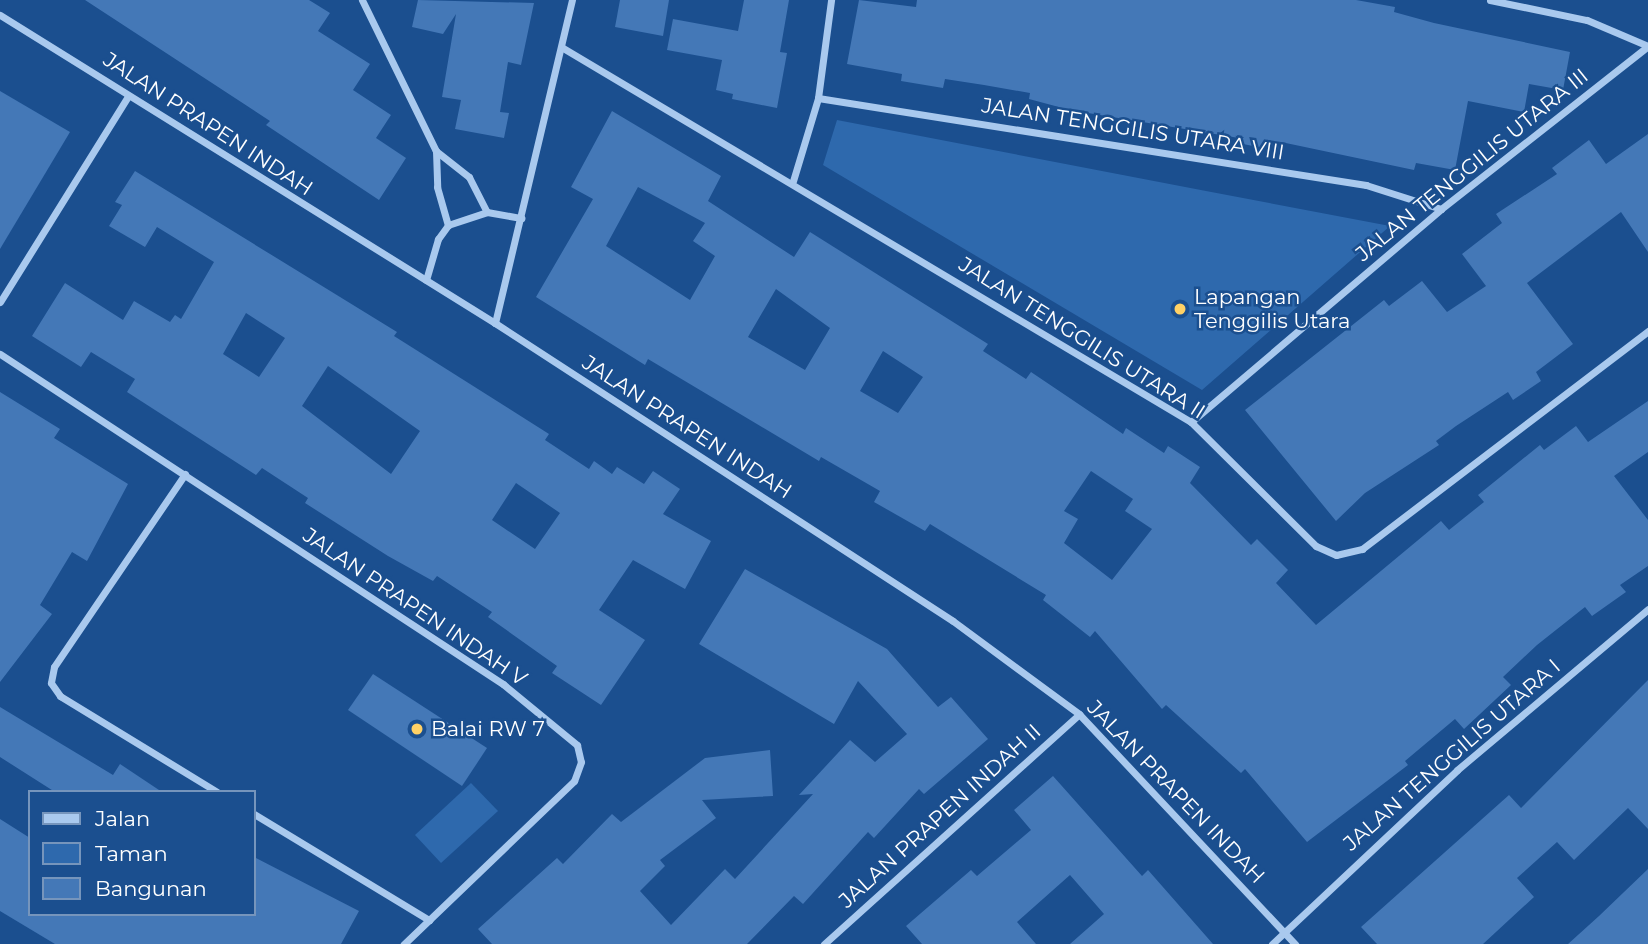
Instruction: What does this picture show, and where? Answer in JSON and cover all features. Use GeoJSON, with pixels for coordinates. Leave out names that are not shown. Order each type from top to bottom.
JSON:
{"type":"FeatureCollection","features":[{"type":"Feature","properties":{"kind":"street"},"geometry":{"type":"LineString","coordinates":[[362,0],[436,151],[437,191],[448,225],[426,280]]}},
{"type":"Feature","properties":{"kind":"street"},"geometry":{"type":"LineString","coordinates":[[495,323],[572,0]]}},
{"type":"Feature","properties":{"kind":"street"},"geometry":{"type":"LineString","coordinates":[[793,181],[818,98],[831,0]]}},
{"type":"Feature","properties":{"kind":"street"},"geometry":{"type":"LineString","coordinates":[[1490,0],[1587,20],[1648,46]]}},
{"type":"Feature","properties":{"kind":"street","name":"JALAN PRAPEN INDAH"},"geometry":{"type":"LineString","coordinates":[[0,15],[27,27],[128,96],[495,323],[953,621],[1079,714],[1295,944]]}},
{"type":"Feature","properties":{"kind":"street","name":"JALAN TENGGILIS UTARA III"},"geometry":{"type":"LineString","coordinates":[[1191,422],[1440,209],[1648,46]]}},
{"type":"Feature","properties":{"kind":"street","name":"JALAN TENGGILIS UTARA II"},"geometry":{"type":"LineString","coordinates":[[562,48],[793,181],[1191,422],[1316,546],[1348,555],[1648,331]]}},
{"type":"Feature","properties":{"kind":"street"},"geometry":{"type":"LineString","coordinates":[[0,302],[128,96]]}},
{"type":"Feature","properties":{"kind":"street","name":"JALAN TENGGILIS UTARA VIII"},"geometry":{"type":"LineString","coordinates":[[818,98],[1327,178],[1440,209]]}},
{"type":"Feature","properties":{"kind":"street"},"geometry":{"type":"LineString","coordinates":[[436,151],[469,177],[486,212]]}},
{"type":"Feature","properties":{"kind":"street"},"geometry":{"type":"LineString","coordinates":[[448,225],[486,212],[521,218]]}},
{"type":"Feature","properties":{"kind":"street","name":"JALAN PRAPEN INDAH V"},"geometry":{"type":"LineString","coordinates":[[0,354],[503,684],[581,752],[574,781],[404,944]]}},
{"type":"Feature","properties":{"kind":"street"},"geometry":{"type":"LineString","coordinates":[[185,474],[54,667],[51,684],[60,696],[215,790]]}},
{"type":"Feature","properties":{"kind":"street","name":"JALAN TENGGILIS UTARA I"},"geometry":{"type":"LineString","coordinates":[[1272,944],[1457,770],[1648,609]]}},
{"type":"Feature","properties":{"kind":"street","name":"JALAN PRAPEN INDAH II"},"geometry":{"type":"LineString","coordinates":[[824,944],[1079,714]]}},
{"type":"Feature","properties":{"kind":"street"},"geometry":{"type":"LineString","coordinates":[[256,815],[429,920]]}},
{"type":"Feature","properties":{"kind":"green space","name":"Lapangan Tenggilis Utara"},"geometry":{"type":"Polygon","coordinates":[[[837,120],[1390,226],[1202,390],[823,165],[837,120]]]}},
{"type":"Feature","properties":{"kind":"green space"},"geometry":{"type":"Polygon","coordinates":[[[471,783],[498,811],[441,863],[415,835],[471,783]]]}},
{"type":"Feature","properties":{"kind":"building"},"geometry":{"type":"Polygon","coordinates":[[[85,0],[309,0],[330,13],[318,31],[370,64],[353,90],[391,115],[376,138],[406,158],[379,200],[266,125],[270,121],[85,0]]]}},
{"type":"Feature","properties":{"kind":"building"},"geometry":{"type":"Polygon","coordinates":[[[418,0],[534,3],[521,65],[508,62],[500,112],[509,113],[504,138],[455,129],[461,100],[442,97],[456,14],[443,34],[412,27],[418,0]]]}},
{"type":"Feature","properties":{"kind":"building"},"geometry":{"type":"Polygon","coordinates":[[[620,0],[669,0],[663,36],[615,27],[620,0]]]}},
{"type":"Feature","properties":{"kind":"building"},"geometry":{"type":"Polygon","coordinates":[[[744,0],[789,0],[780,52],[787,53],[777,108],[732,99],[733,94],[716,90],[722,60],[667,50],[673,19],[738,31],[744,0]]]}},
{"type":"Feature","properties":{"kind":"building"},"geometry":{"type":"Polygon","coordinates":[[[859,0],[916,7],[917,0],[1356,0],[1395,7],[1394,12],[1434,23],[1570,52],[1563,90],[1529,84],[1524,112],[1468,101],[1455,170],[1416,163],[1414,170],[1281,142],[1279,151],[1238,143],[1239,138],[1070,110],[1029,99],[1030,93],[984,85],[945,79],[943,88],[901,81],[902,74],[847,64],[859,0]]]}},
{"type":"Feature","properties":{"kind":"building"},"geometry":{"type":"Polygon","coordinates":[[[0,91],[70,132],[0,249],[0,91]]]}},
{"type":"Feature","properties":{"kind":"building"},"geometry":{"type":"Polygon","coordinates":[[[612,111],[721,176],[708,201],[794,257],[810,232],[988,344],[983,351],[1026,379],[1031,372],[1123,434],[1126,428],[1164,453],[1168,446],[1200,467],[1190,483],[1251,545],[1257,539],[1288,570],[1276,583],[1316,625],[1441,521],[1449,530],[1484,502],[1478,495],[1540,445],[1544,450],[1576,426],[1588,442],[1648,401],[1648,452],[1614,476],[1648,520],[1648,566],[1620,585],[1626,592],[1592,616],[1585,607],[1537,645],[1503,677],[1511,685],[1464,729],[1455,719],[1405,761],[1408,765],[1307,842],[1245,769],[1241,773],[1166,705],[1162,709],[1095,631],[1090,637],[1043,600],[1046,595],[930,524],[925,531],[874,502],[880,491],[821,457],[819,461],[648,359],[645,365],[536,297],[593,199],[571,187],[612,111]],[[638,187],[606,246],[690,300],[715,256],[693,241],[705,223],[638,187]],[[776,289],[748,337],[805,370],[830,328],[776,289]],[[883,351],[860,391],[898,413],[923,377],[883,351]],[[1091,471],[1064,511],[1078,519],[1064,543],[1112,580],[1152,529],[1125,511],[1133,499],[1091,471]]]}},
{"type":"Feature","properties":{"kind":"building"},"geometry":{"type":"Polygon","coordinates":[[[1648,134],[1648,252],[1621,212],[1527,283],[1573,344],[1536,372],[1541,381],[1513,400],[1508,392],[1456,426],[1436,441],[1439,445],[1365,493],[1336,521],[1245,410],[1384,300],[1389,306],[1422,281],[1447,312],[1486,286],[1462,254],[1502,223],[1496,214],[1557,174],[1552,168],[1589,140],[1606,164],[1648,134]]]}},
{"type":"Feature","properties":{"kind":"building"},"geometry":{"type":"Polygon","coordinates":[[[135,171],[397,332],[394,336],[549,434],[545,440],[589,469],[594,461],[612,474],[617,467],[644,484],[653,471],[680,489],[663,514],[711,541],[685,589],[633,560],[599,610],[645,640],[601,705],[552,673],[557,666],[488,617],[492,612],[437,576],[433,581],[388,556],[305,503],[308,498],[262,468],[256,475],[127,392],[135,379],[91,352],[81,367],[32,336],[65,283],[123,320],[134,301],[170,322],[175,315],[181,319],[214,262],[157,227],[145,247],[109,226],[122,205],[115,202],[135,171]],[[246,313],[223,354],[259,377],[285,338],[246,313]],[[328,366],[302,406],[391,474],[420,431],[328,366]],[[516,483],[492,520],[535,549],[560,513],[516,483]]]}},
{"type":"Feature","properties":{"kind":"building"},"geometry":{"type":"Polygon","coordinates":[[[0,392],[60,429],[54,438],[128,484],[87,561],[72,552],[40,605],[52,614],[0,682],[0,392]]]}},
{"type":"Feature","properties":{"kind":"building"},"geometry":{"type":"Polygon","coordinates":[[[745,569],[887,649],[938,707],[951,697],[988,739],[924,794],[919,789],[874,838],[868,832],[803,904],[794,896],[747,944],[492,944],[478,929],[557,858],[563,864],[612,814],[621,822],[705,758],[770,750],[773,796],[702,800],[716,818],[660,860],[665,866],[640,891],[671,925],[725,869],[735,879],[813,794],[799,795],[850,740],[875,762],[907,734],[858,681],[834,724],[699,644],[745,569]]]}},
{"type":"Feature","properties":{"kind":"building","name":"Balai RW 7"},"geometry":{"type":"Polygon","coordinates":[[[373,674],[487,748],[462,786],[348,710],[373,674]]]}},
{"type":"Feature","properties":{"kind":"building"},"geometry":{"type":"Polygon","coordinates":[[[1648,680],[1648,829],[1628,808],[1574,860],[1557,842],[1517,878],[1534,897],[1483,944],[1377,944],[1361,927],[1509,795],[1521,808],[1648,680]]]}},
{"type":"Feature","properties":{"kind":"building"},"geometry":{"type":"Polygon","coordinates":[[[0,707],[113,775],[120,764],[159,790],[52,790],[0,757],[0,707]]]}},
{"type":"Feature","properties":{"kind":"building"},"geometry":{"type":"Polygon","coordinates":[[[1053,776],[1142,876],[1148,870],[1213,944],[1070,944],[1104,914],[1070,875],[1017,922],[1036,944],[922,944],[906,926],[971,870],[977,876],[1031,830],[1014,810],[1053,776]]]}},
{"type":"Feature","properties":{"kind":"building"},"geometry":{"type":"Polygon","coordinates":[[[0,819],[28,837],[28,916],[256,916],[256,858],[359,911],[341,944],[55,944],[0,911],[0,819]]]}},
{"type":"Feature","properties":{"kind":"building"},"geometry":{"type":"Polygon","coordinates":[[[1648,869],[1648,944],[1568,944],[1599,916],[1648,869]]]}},
{"type":"Feature","properties":{"kind":"place","name":"Lapangan Tenggilis Utara"},"geometry":{"type":"Point","coordinates":[1180,309]}},
{"type":"Feature","properties":{"kind":"place","name":"Balai RW 7"},"geometry":{"type":"Point","coordinates":[417,729]}}]}
